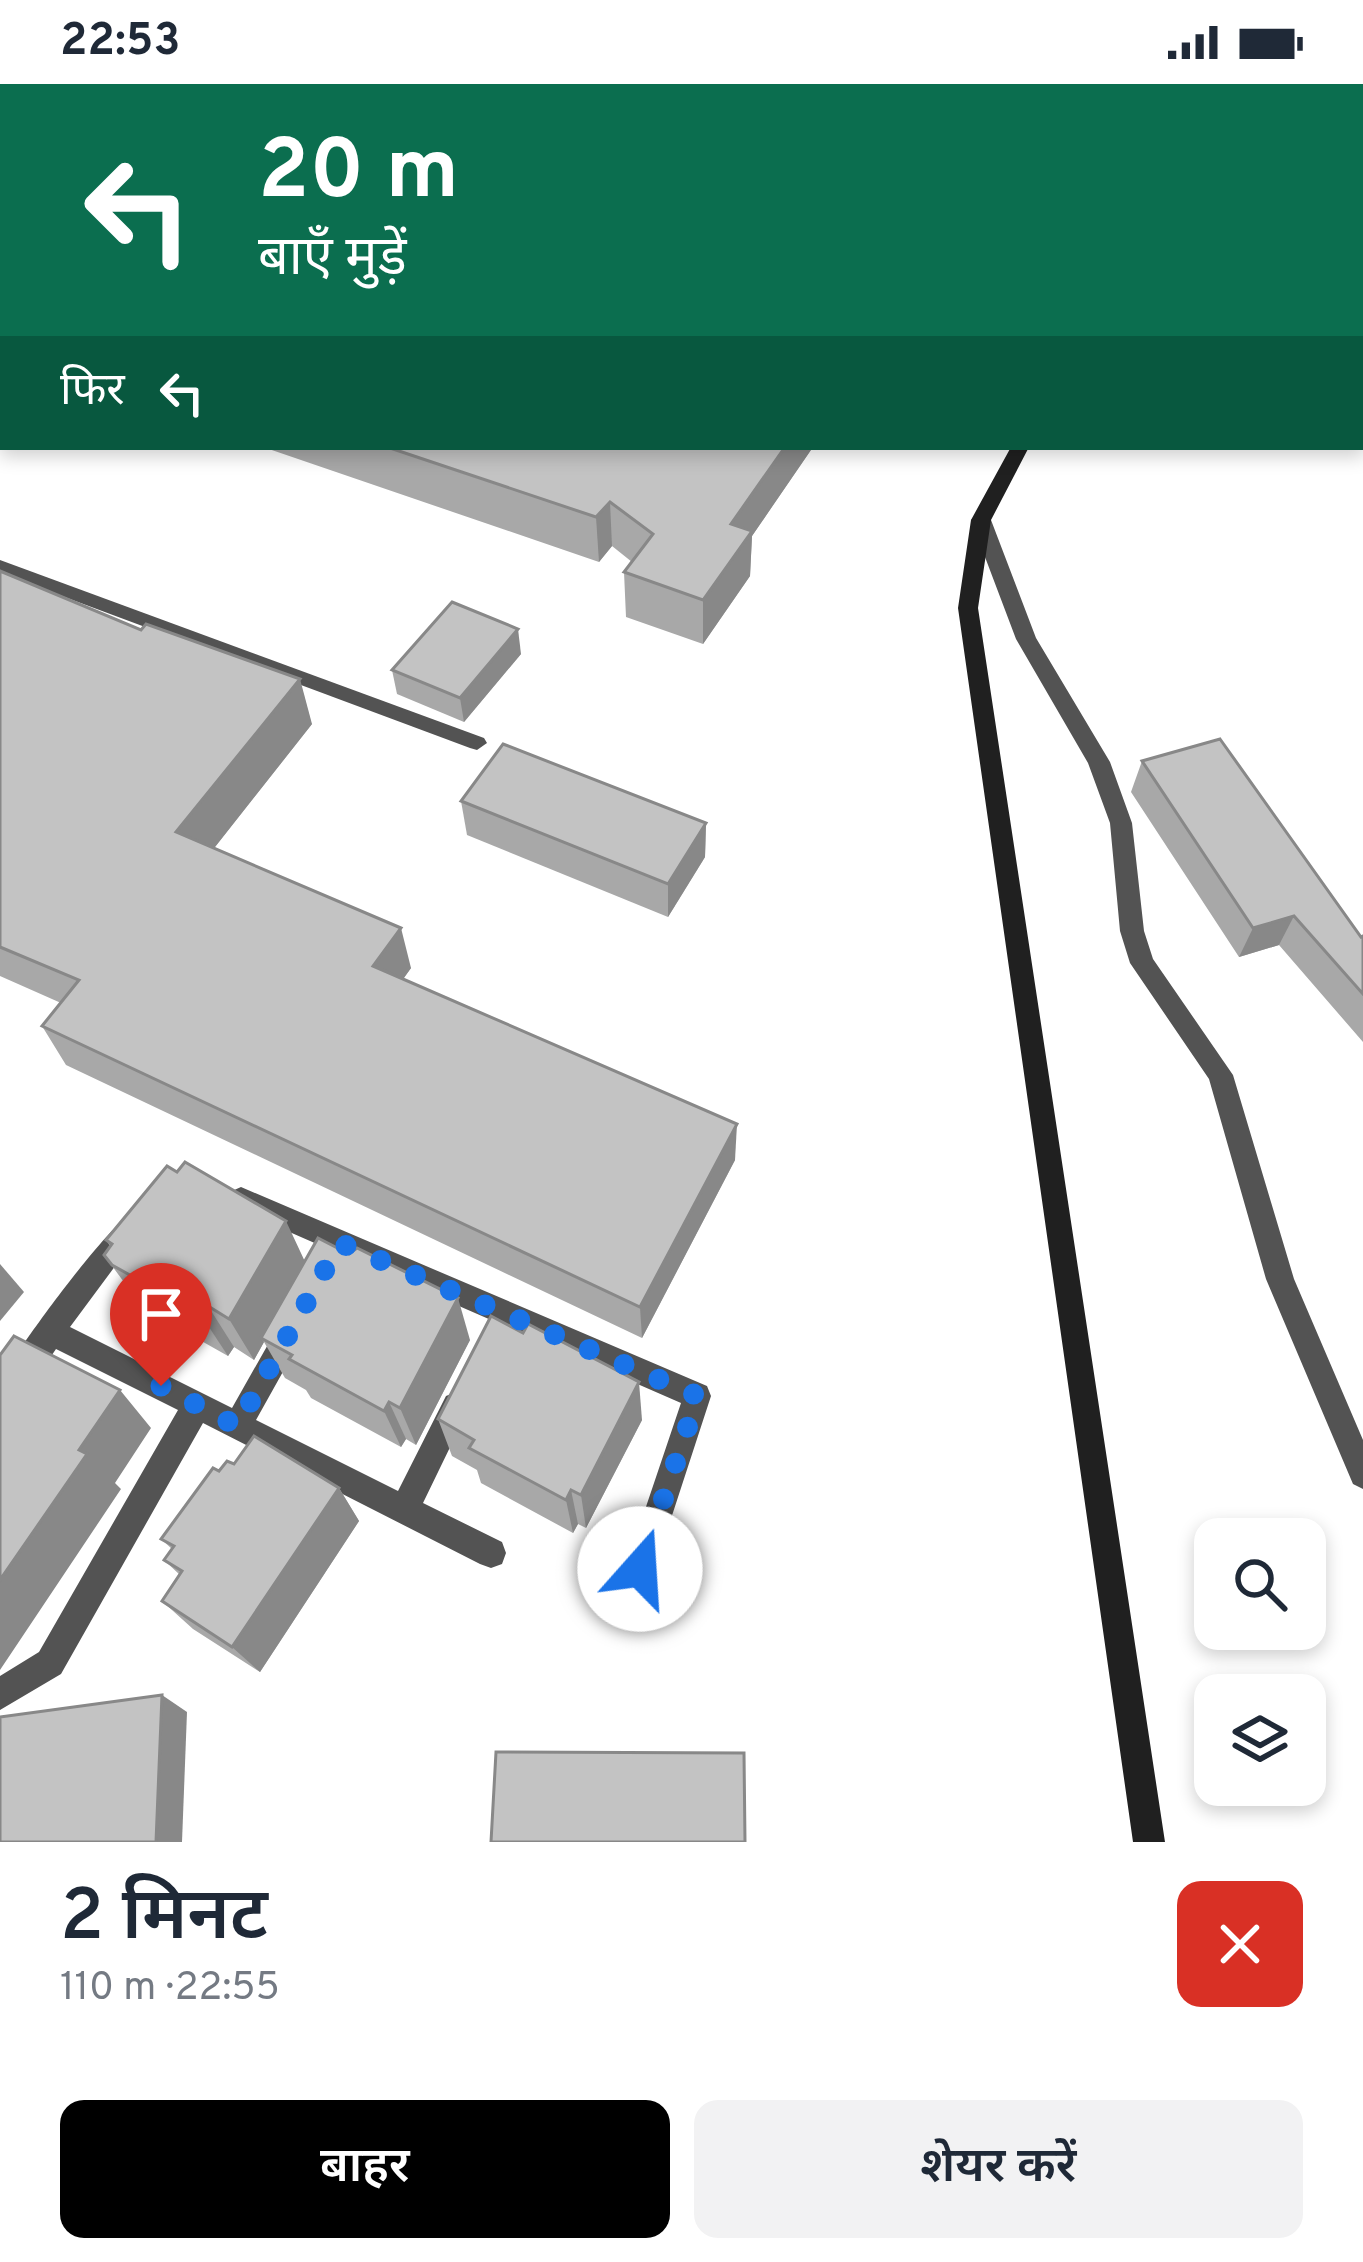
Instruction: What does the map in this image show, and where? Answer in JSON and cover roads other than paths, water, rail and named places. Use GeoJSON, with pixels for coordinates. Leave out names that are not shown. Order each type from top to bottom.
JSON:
{"type":"FeatureCollection","features":[{"type":"Feature","properties":{"kind":"street"},"geometry":{"type":"LineString","coordinates":[[1018,450],[981,520],[968,608],[1149,1842]]}},
{"type":"Feature","properties":{"kind":"street"},"geometry":{"type":"LineString","coordinates":[[981,520],[1026,639],[1099,762],[1121,823],[1132,932],[1142,963],[1220,1075],[1280,1279],[1363,1474]]}},
{"type":"Feature","properties":{"kind":"street"},"geometry":{"type":"LineString","coordinates":[[222,1190],[334,1253],[498,1324],[698,1396],[640,1569]]}},
{"type":"Feature","properties":{"kind":"street"},"geometry":{"type":"LineString","coordinates":[[0,1407],[101,1259],[139,1216]]}},
{"type":"Feature","properties":{"kind":"street"},"geometry":{"type":"LineString","coordinates":[[237,1426],[306,1304]]}},
{"type":"Feature","properties":{"kind":"street"},"geometry":{"type":"LineString","coordinates":[[51,1331],[491,1553]]}},
{"type":"Feature","properties":{"kind":"street"},"geometry":{"type":"LineString","coordinates":[[403,1510],[473,1373]]}},
{"type":"Feature","properties":{"kind":"street"},"geometry":{"type":"LineString","coordinates":[[0,1694],[50,1663],[197,1405]]}},
{"type":"Feature","properties":{"kind":"lane"},"geometry":{"type":"LineString","coordinates":[[0,566],[477,743]]}}]}
